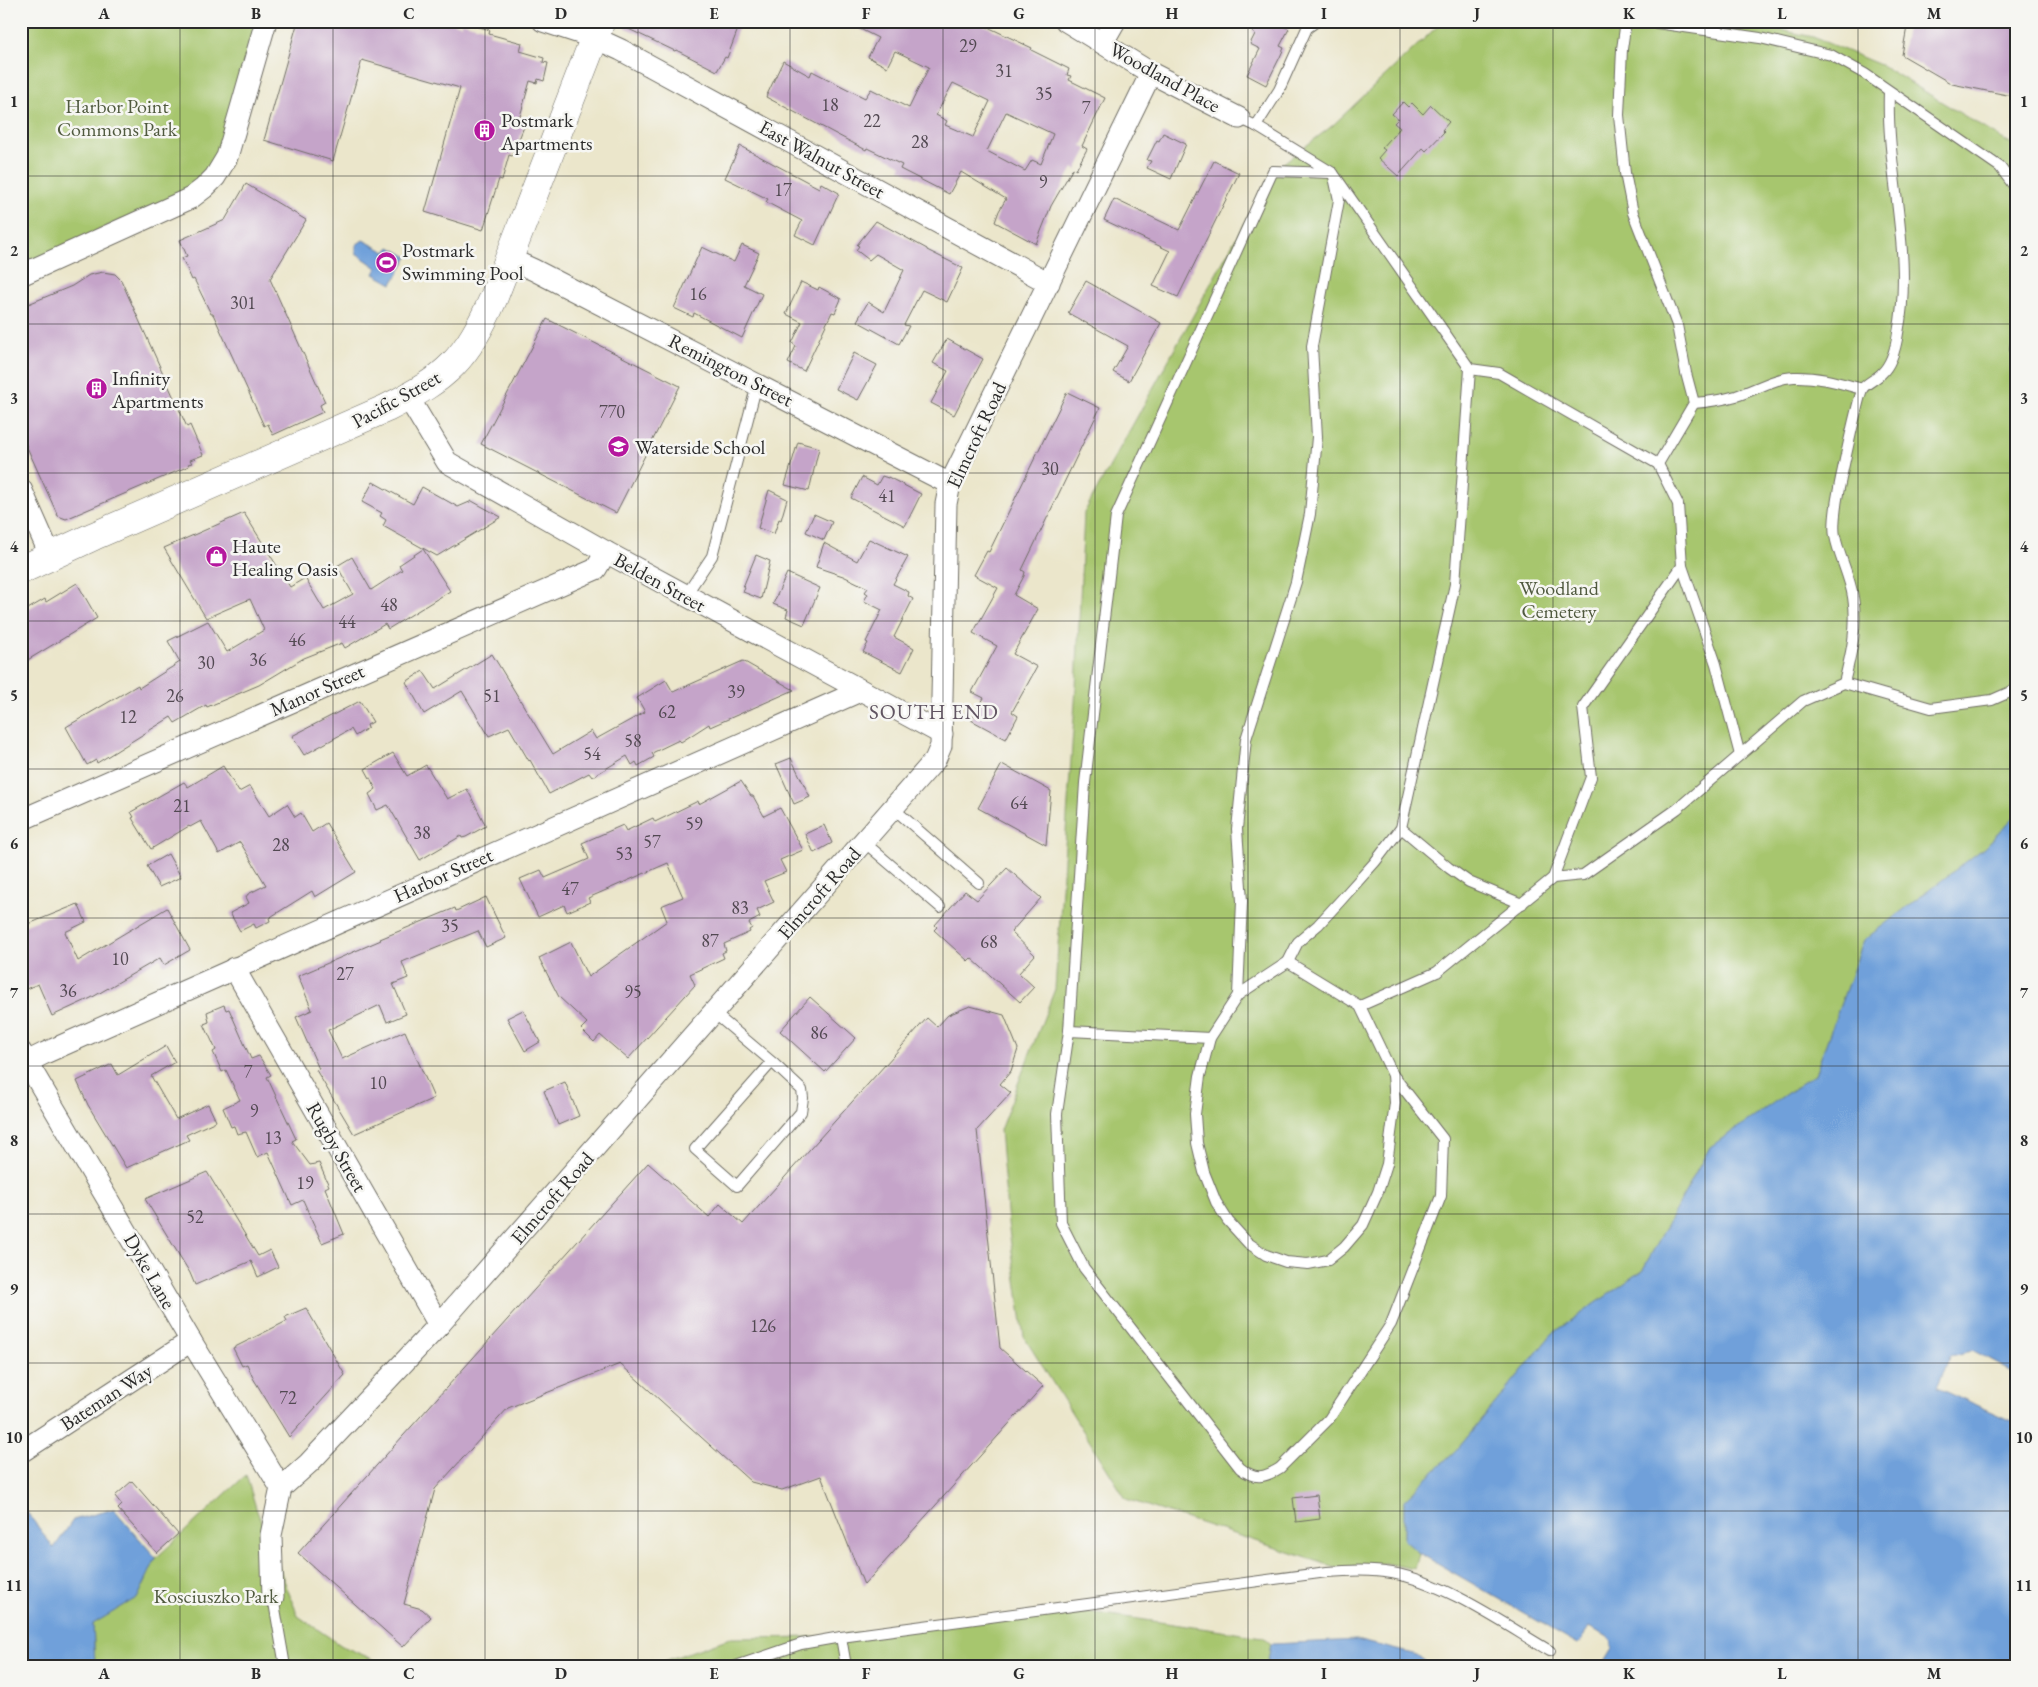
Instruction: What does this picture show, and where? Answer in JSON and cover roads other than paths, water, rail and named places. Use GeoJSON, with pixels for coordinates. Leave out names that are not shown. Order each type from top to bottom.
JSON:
{"type":"FeatureCollection","features":[{"type":"Feature","properties":{"kind":"street"},"geometry":{"type":"LineString","coordinates":[[21,275],[190,198],[204,188],[215,176],[227,157],[266,21]]}},
{"type":"Feature","properties":{"kind":"street","name":"East Walnut Street"},"geometry":{"type":"LineString","coordinates":[[543,21],[598,30],[622,50],[1049,283]]}},
{"type":"Feature","properties":{"kind":"street","name":"Woodland Place"},"geometry":{"type":"LineString","coordinates":[[1066,21],[1151,73],[1248,122]]}},
{"type":"Feature","properties":{"kind":"street"},"geometry":{"type":"LineString","coordinates":[[1103,42],[1115,21]]}},
{"type":"Feature","properties":{"kind":"street","name":"Pacific Street"},"geometry":{"type":"LineString","coordinates":[[21,570],[94,536],[358,421],[408,397],[430,384],[452,367],[463,354],[482,323],[510,259],[598,30]]}},
{"type":"Feature","properties":{"kind":"street","name":"Elmcroft Road"},"geometry":{"type":"LineString","coordinates":[[281,1488],[309,1463],[439,1326],[936,760],[940,752],[942,734],[946,504],[950,484],[1151,73]]}},
{"type":"Feature","properties":{"kind":"street","name":"Remington Street"},"geometry":{"type":"LineString","coordinates":[[510,259],[950,484]]}},
{"type":"Feature","properties":{"kind":"street","name":"Belden Street"},"geometry":{"type":"LineString","coordinates":[[408,397],[447,462],[606,552],[942,734]]}},
{"type":"Feature","properties":{"kind":"street"},"geometry":{"type":"LineString","coordinates":[[21,489],[51,557]]}},
{"type":"Feature","properties":{"kind":"street","name":"Manor Street"},"geometry":{"type":"LineString","coordinates":[[21,820],[596,569],[606,552]]}},
{"type":"Feature","properties":{"kind":"street","name":"Harbor Street"},"geometry":{"type":"LineString","coordinates":[[24,1057],[54,1049],[860,691]]}},
{"type":"Feature","properties":{"kind":"street","name":"Rugby Street"},"geometry":{"type":"LineString","coordinates":[[234,968],[439,1326]]}},
{"type":"Feature","properties":{"kind":"street","name":"Dyke Lane"},"geometry":{"type":"LineString","coordinates":[[24,1057],[191,1341],[281,1488]]}},
{"type":"Feature","properties":{"kind":"street","name":"Bateman Way"},"geometry":{"type":"LineString","coordinates":[[21,1452],[191,1341]]}},
{"type":"Feature","properties":{"kind":"street"},"geometry":{"type":"LineString","coordinates":[[273,1597],[271,1535],[281,1488]]}},
{"type":"Feature","properties":{"kind":"lane"},"geometry":{"type":"LineString","coordinates":[[1317,21],[1307,28],[1279,90],[1248,122],[1334,173],[1470,370],[1455,584],[1401,828],[1375,862],[1318,925],[1298,942],[1288,962],[1238,995],[1210,1038],[1200,1076],[1195,1114],[1197,1143],[1204,1172],[1216,1202],[1228,1221],[1248,1243],[1266,1255],[1286,1262],[1308,1264],[1328,1260],[1344,1247],[1363,1225],[1378,1192],[1387,1164],[1395,1103],[1393,1075]]}},
{"type":"Feature","properties":{"kind":"lane"},"geometry":{"type":"LineString","coordinates":[[1626,21],[1622,49],[1619,115],[1625,172],[1633,213],[1677,325],[1686,374],[1694,403],[1658,464]]}},
{"type":"Feature","properties":{"kind":"lane"},"geometry":{"type":"LineString","coordinates":[[1643,21],[1760,38],[1831,55],[1865,74],[2000,167],[2017,190]]}},
{"type":"Feature","properties":{"kind":"lane"},"geometry":{"type":"LineString","coordinates":[[1844,683],[1854,642],[1855,615],[1853,597],[1834,534],[1836,503],[1862,389],[1883,373],[1890,362],[1898,333],[1903,282],[1902,243],[1890,148],[1889,92]]}},
{"type":"Feature","properties":{"kind":"lane"},"geometry":{"type":"LineString","coordinates":[[1288,962],[1360,1006],[1393,1075],[1443,1139],[1441,1196],[1390,1324],[1334,1412],[1280,1468],[1270,1474],[1259,1477],[1249,1476],[1240,1468],[1084,1268],[1061,1222],[1057,1114],[1069,1031],[1085,783],[1116,516],[1273,171],[1334,173]]}},
{"type":"Feature","properties":{"kind":"lane"},"geometry":{"type":"LineString","coordinates":[[1238,995],[1242,901],[1237,829],[1246,739],[1296,582],[1310,514],[1317,437],[1312,346],[1338,200],[1334,173]]}},
{"type":"Feature","properties":{"kind":"lane"},"geometry":{"type":"LineString","coordinates":[[2017,336],[2015,349],[2017,358]]}},
{"type":"Feature","properties":{"kind":"lane"},"geometry":{"type":"LineString","coordinates":[[1470,370],[1499,373],[1658,464],[1678,504],[1682,566],[1716,664],[1740,755]]}},
{"type":"Feature","properties":{"kind":"lane"},"geometry":{"type":"LineString","coordinates":[[1694,403],[1720,400],[1771,382],[1793,377],[1824,378],[1862,389]]}},
{"type":"Feature","properties":{"kind":"lane"},"geometry":{"type":"LineString","coordinates":[[686,595],[712,556],[757,384]]}},
{"type":"Feature","properties":{"kind":"lane"},"geometry":{"type":"LineString","coordinates":[[1360,1006],[1437,972],[1553,878],[1591,777],[1583,706],[1682,566]]}},
{"type":"Feature","properties":{"kind":"lane"},"geometry":{"type":"LineString","coordinates":[[1553,878],[1583,875],[1677,809],[1803,701],[1844,683],[1931,708],[1992,700],[2017,689]]}},
{"type":"Feature","properties":{"kind":"lane"},"geometry":{"type":"LineString","coordinates":[[894,808],[980,883]]}},
{"type":"Feature","properties":{"kind":"lane"},"geometry":{"type":"LineString","coordinates":[[1401,828],[1469,882],[1522,904]]}},
{"type":"Feature","properties":{"kind":"lane"},"geometry":{"type":"LineString","coordinates":[[864,842],[940,907]]}},
{"type":"Feature","properties":{"kind":"lane"},"geometry":{"type":"LineString","coordinates":[[714,1013],[772,1062],[802,1090],[801,1112],[737,1186],[695,1149],[772,1062]]}},
{"type":"Feature","properties":{"kind":"lane"},"geometry":{"type":"LineString","coordinates":[[1069,1031],[1210,1038]]}},
{"type":"Feature","properties":{"kind":"lane"},"geometry":{"type":"LineString","coordinates":[[736,1666],[801,1644],[841,1637],[1328,1572],[1362,1570],[1392,1573],[1444,1590],[1550,1650]]}},
{"type":"Feature","properties":{"kind":"lane"},"geometry":{"type":"LineString","coordinates":[[273,1597],[285,1666]]}},
{"type":"Feature","properties":{"kind":"lane"},"geometry":{"type":"LineString","coordinates":[[841,1637],[846,1666]]}},
{"type":"Feature","properties":{"kind":"water","name":"Postmark Swimming Pool"},"geometry":{"type":"Polygon","coordinates":[[[363,240],[386,252],[390,247],[408,257],[392,284],[374,274],[377,268],[356,253],[356,245],[363,240]]]}},
{"type":"Feature","properties":{"kind":"water"},"geometry":{"type":"Polygon","coordinates":[[[2017,814],[2017,1374],[1972,1350],[1951,1355],[1937,1387],[2017,1423],[2017,1666],[1601,1666],[1612,1648],[1610,1639],[1590,1627],[1578,1644],[1419,1553],[1404,1540],[1404,1500],[1456,1451],[1552,1334],[1642,1271],[1710,1147],[1815,1074],[1864,940],[1984,848],[2017,814]]]}},
{"type":"Feature","properties":{"kind":"water"},"geometry":{"type":"Polygon","coordinates":[[[114,1509],[156,1558],[138,1597],[93,1624],[95,1666],[21,1666],[21,1513],[26,1511],[54,1548],[73,1520],[114,1509]]]}},
{"type":"Feature","properties":{"kind":"water"},"geometry":{"type":"Polygon","coordinates":[[[1357,1640],[1417,1655],[1431,1666],[1267,1666],[1271,1644],[1357,1640]]]}},
{"type":"Feature","properties":{"kind":"place","name":"Postmark Apartments"},"geometry":{"type":"Point","coordinates":[485,131]}},
{"type":"Feature","properties":{"kind":"place","name":"Postmark Swimming Pool"},"geometry":{"type":"Point","coordinates":[386,262]}},
{"type":"Feature","properties":{"kind":"place","name":"Infinity Apartments"},"geometry":{"type":"Point","coordinates":[96,389]}},
{"type":"Feature","properties":{"kind":"place","name":"Waterside School"},"geometry":{"type":"Point","coordinates":[619,447]}},
{"type":"Feature","properties":{"kind":"place","name":"Haute Healing Oasis"},"geometry":{"type":"Point","coordinates":[216,557]}},
{"type":"Feature","properties":{"kind":"district","name":"SOUTH END"},"geometry":{"type":"Point","coordinates":[934,712]}},
{"type":"Feature","properties":{"kind":"park label","name":"Harbor Point Commons Park"},"geometry":{"type":"Point","coordinates":[117,118]}},
{"type":"Feature","properties":{"kind":"park label","name":"Woodland Cemetery"},"geometry":{"type":"Point","coordinates":[1559,600]}},
{"type":"Feature","properties":{"kind":"park label","name":"Kosciuszko Park"},"geometry":{"type":"Point","coordinates":[216,1596]}}]}
